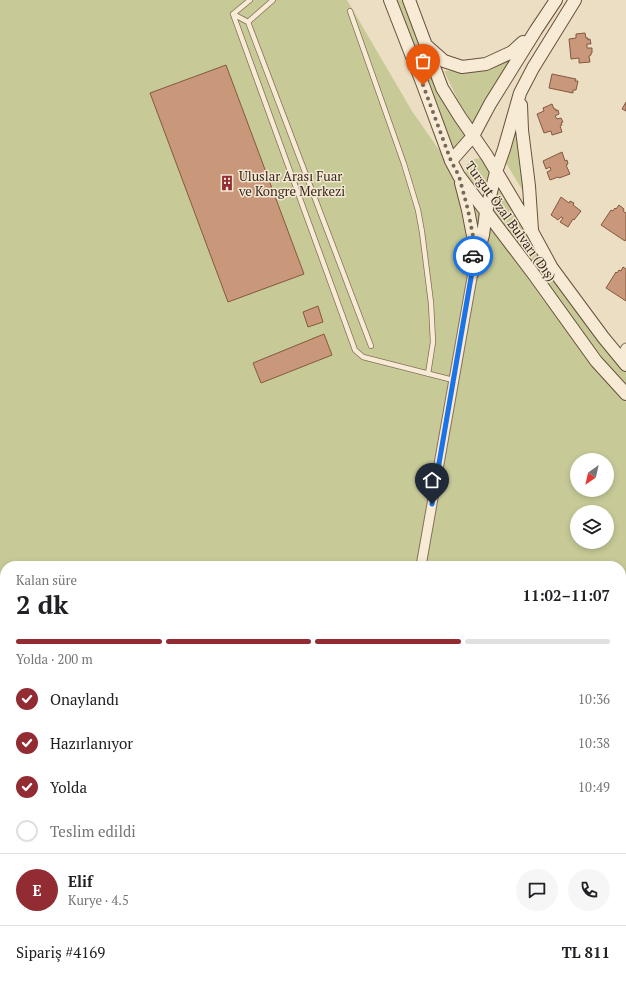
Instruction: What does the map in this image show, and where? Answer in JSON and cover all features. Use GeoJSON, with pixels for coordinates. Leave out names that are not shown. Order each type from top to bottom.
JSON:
{"type":"FeatureCollection","features":[{"type":"Feature","properties":{"kind":"main road","name":"Turgut Özal Bulvarı (Dış)"},"geometry":{"type":"LineString","coordinates":[[390,0],[451,161],[459,176],[532,272],[596,361],[626,394]]}},
{"type":"Feature","properties":{"kind":"main road","name":"Turgut Özal Bulvarı (Dış)"},"geometry":{"type":"LineString","coordinates":[[409,0],[442,88],[487,156],[552,268],[603,336],[624,357]]}},
{"type":"Feature","properties":{"kind":"main road"},"geometry":{"type":"LineString","coordinates":[[451,161],[473,136],[490,104],[556,0]]}},
{"type":"Feature","properties":{"kind":"main road"},"geometry":{"type":"LineString","coordinates":[[472,272],[483,235],[486,212],[496,172],[520,93],[533,68],[576,0]]}},
{"type":"Feature","properties":{"kind":"main road"},"geometry":{"type":"LineString","coordinates":[[426,46],[444,61],[462,67],[486,64],[512,52],[536,30]]}},
{"type":"Feature","properties":{"kind":"main road"},"geometry":{"type":"LineString","coordinates":[[520,93],[522,130],[533,233]]}},
{"type":"Feature","properties":{"kind":"main road"},"geometry":{"type":"LineString","coordinates":[[459,176],[473,236],[472,272]]}},
{"type":"Feature","properties":{"kind":"street"},"geometry":{"type":"LineString","coordinates":[[422,561],[472,272]]}},
{"type":"Feature","properties":{"kind":"lane"},"geometry":{"type":"LineString","coordinates":[[233,14],[250,0]]}},
{"type":"Feature","properties":{"kind":"lane"},"geometry":{"type":"LineString","coordinates":[[248,22],[273,0]]}},
{"type":"Feature","properties":{"kind":"lane"},"geometry":{"type":"LineString","coordinates":[[350,11],[404,164],[418,210],[424,247],[433,342],[428,374]]}},
{"type":"Feature","properties":{"kind":"lane"},"geometry":{"type":"LineString","coordinates":[[233,14],[248,22],[371,346]]}},
{"type":"Feature","properties":{"kind":"lane"},"geometry":{"type":"LineString","coordinates":[[233,14],[355,350],[363,357],[453,380]]}},
{"type":"Feature","properties":{"kind":"green space"},"geometry":{"type":"Polygon","coordinates":[[[0,0],[347,0],[412,111],[544,301],[606,362],[491,209],[501,187],[536,254],[602,344],[626,372],[626,561],[0,561],[0,0]]]}},
{"type":"Feature","properties":{"kind":"green space"},"geometry":{"type":"Polygon","coordinates":[[[397,0],[403,0],[436,89],[467,139],[453,149],[397,0]]]}},
{"type":"Feature","properties":{"kind":"green space"},"geometry":{"type":"Polygon","coordinates":[[[514,56],[474,126],[458,100],[444,71],[488,68],[514,56]]]}},
{"type":"Feature","properties":{"kind":"green space"},"geometry":{"type":"Polygon","coordinates":[[[518,118],[527,198],[506,163],[518,118]]]}},
{"type":"Feature","properties":{"kind":"green space"},"geometry":{"type":"Polygon","coordinates":[[[479,158],[484,159],[492,169],[487,182],[476,185],[471,183],[468,179],[466,169],[472,160],[479,158]]]}},
{"type":"Feature","properties":{"kind":"building"},"geometry":{"type":"Polygon","coordinates":[[[585,33],[586,38],[588,38],[588,40],[590,39],[591,44],[587,44],[587,48],[592,48],[592,53],[589,56],[590,62],[579,63],[579,58],[571,59],[569,39],[576,38],[576,34],[585,33]]]}},
{"type":"Feature","properties":{"kind":"building","name":"Uluslar Arası Fuar ve Kongre Merkezi"},"geometry":{"type":"Polygon","coordinates":[[[226,65],[304,274],[228,302],[150,93],[226,65]]]}},
{"type":"Feature","properties":{"kind":"building"},"geometry":{"type":"Polygon","coordinates":[[[552,74],[576,79],[575,81],[578,81],[576,90],[573,90],[573,93],[549,88],[552,74]]]}},
{"type":"Feature","properties":{"kind":"building"},"geometry":{"type":"Polygon","coordinates":[[[626,102],[626,111],[622,109],[626,102]]]}},
{"type":"Feature","properties":{"kind":"building"},"geometry":{"type":"Polygon","coordinates":[[[552,104],[556,111],[558,110],[559,114],[555,116],[557,119],[561,118],[563,122],[560,126],[562,132],[552,135],[551,131],[544,133],[537,114],[544,111],[543,108],[552,104]]]}},
{"type":"Feature","properties":{"kind":"building"},"geometry":{"type":"Polygon","coordinates":[[[562,152],[565,161],[567,160],[568,164],[566,165],[570,174],[550,180],[547,172],[551,170],[550,167],[546,169],[543,161],[562,152]]]}},
{"type":"Feature","properties":{"kind":"building"},"geometry":{"type":"Polygon","coordinates":[[[561,197],[569,203],[570,201],[574,203],[573,205],[581,211],[568,227],[560,222],[563,218],[561,217],[558,220],[551,215],[561,197]]]}},
{"type":"Feature","properties":{"kind":"building"},"geometry":{"type":"Polygon","coordinates":[[[619,205],[626,213],[625,241],[601,225],[611,210],[613,211],[619,205]]]}},
{"type":"Feature","properties":{"kind":"building"},"geometry":{"type":"Polygon","coordinates":[[[623,267],[626,269],[626,301],[606,288],[616,272],[617,273],[619,270],[621,271],[623,267]]]}},
{"type":"Feature","properties":{"kind":"building"},"geometry":{"type":"Polygon","coordinates":[[[318,306],[323,322],[308,327],[303,312],[318,306]]]}},
{"type":"Feature","properties":{"kind":"building"},"geometry":{"type":"Polygon","coordinates":[[[324,334],[332,355],[261,383],[253,363],[324,334]]]}},
{"type":"Feature","properties":{"kind":"way so far"},"geometry":{"type":"LineString","coordinates":[[423,85],[451,161],[459,176],[473,236],[473,256]]}},
{"type":"Feature","properties":{"kind":"place","name":"Uluslar Arası Fuar ve Kongre Merkezi"},"geometry":{"type":"Point","coordinates":[227,183]}},
{"type":"Feature","properties":{"kind":"route"},"geometry":{"type":"LineString","coordinates":[[432,504],[472,272],[473,256]]}}]}
